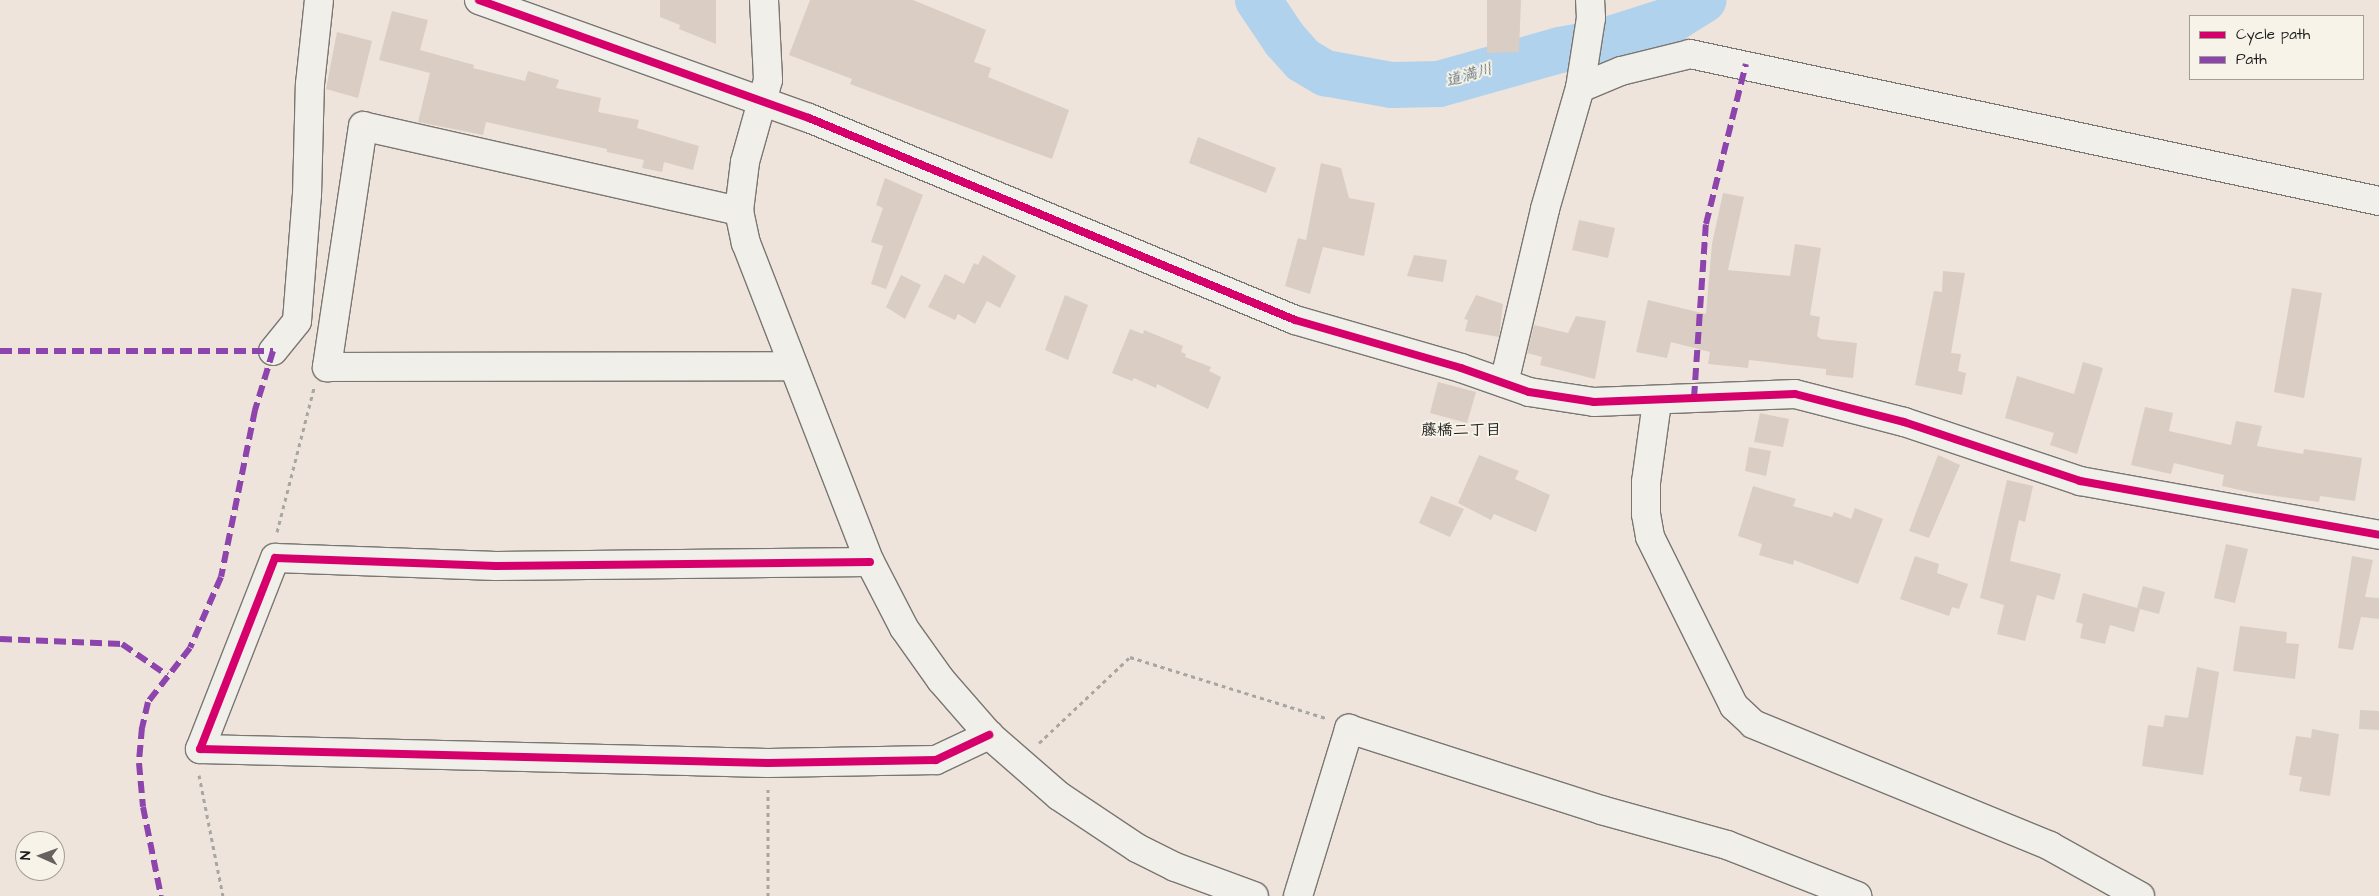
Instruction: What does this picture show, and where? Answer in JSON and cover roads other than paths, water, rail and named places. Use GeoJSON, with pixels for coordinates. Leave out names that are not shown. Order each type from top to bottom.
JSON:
{"type":"FeatureCollection","features":[{"type":"Feature","properties":{"kind":"street"},"geometry":{"type":"LineString","coordinates":[[273,351],[297,321],[307,194],[310,84],[319,0]]}},
{"type":"Feature","properties":{"kind":"street"},"geometry":{"type":"LineString","coordinates":[[479,0],[762,103],[970,184],[1295,320],[1504,382],[1529,392],[1594,402],[1657,402],[1759,393],[1795,394],[1904,422],[2080,481],[2379,535]]}},
{"type":"Feature","properties":{"kind":"street"},"geometry":{"type":"LineString","coordinates":[[764,0],[768,80],[745,162],[739,211],[746,244],[870,562],[904,628],[941,680],[989,735],[1018,763],[1105,829],[1137,848],[1175,867],[1254,896]]}},
{"type":"Feature","properties":{"kind":"street"},"geometry":{"type":"LineString","coordinates":[[1504,382],[1545,209],[1580,88],[1591,18],[1590,0]]}},
{"type":"Feature","properties":{"kind":"street"},"geometry":{"type":"LineString","coordinates":[[1580,88],[1621,71],[1690,54],[2379,201]]}},
{"type":"Feature","properties":{"kind":"street"},"geometry":{"type":"LineString","coordinates":[[739,211],[363,126],[327,367],[793,366]]}},
{"type":"Feature","properties":{"kind":"street"},"geometry":{"type":"LineString","coordinates":[[1657,402],[1646,482],[1646,514],[1650,537],[1734,706],[1753,724],[2050,846],[2140,896]]}},
{"type":"Feature","properties":{"kind":"street"},"geometry":{"type":"LineString","coordinates":[[870,562],[496,566],[275,558],[200,749],[768,763],[936,760],[989,735]]}},
{"type":"Feature","properties":{"kind":"street"},"geometry":{"type":"LineString","coordinates":[[1298,896],[1350,729],[1601,810],[1728,845],[1857,896]]}},
{"type":"Feature","properties":{"kind":"waterway","name":"道満川"},"geometry":{"type":"LineString","coordinates":[[1258,0],[1285,40],[1303,60],[1325,73],[1392,85],[1439,84],[1560,50],[1598,43],[1673,19],[1703,0]]}},
{"type":"Feature","properties":{"kind":"district","name":"藤橋二丁目"},"geometry":{"type":"Point","coordinates":[1461,430]}}]}
